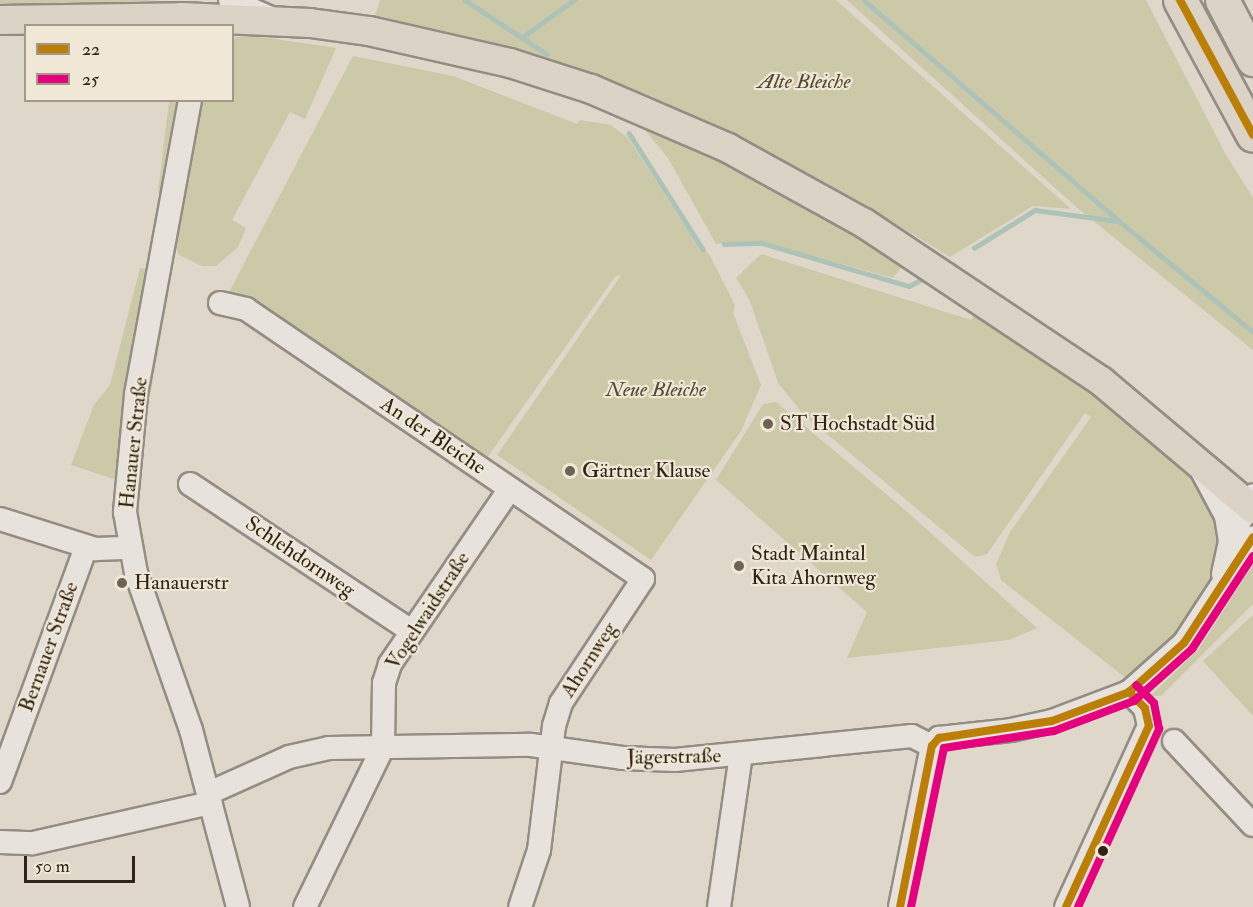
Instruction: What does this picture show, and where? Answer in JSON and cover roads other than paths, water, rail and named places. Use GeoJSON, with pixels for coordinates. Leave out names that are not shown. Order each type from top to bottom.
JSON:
{"type":"FeatureCollection","features":[{"type":"Feature","properties":{"kind":"highway"},"geometry":{"type":"LineString","coordinates":[[1180,0],[1253,135]]}},
{"type":"Feature","properties":{"kind":"highway"},"geometry":{"type":"LineString","coordinates":[[1222,0],[1253,58]]}},
{"type":"Feature","properties":{"kind":"main road"},"geometry":{"type":"LineString","coordinates":[[0,20],[108,22],[191,14],[276,20],[369,31],[510,63],[591,89],[690,130],[771,169],[864,223],[1101,381],[1160,416],[1252,498]]}},
{"type":"Feature","properties":{"kind":"main road"},"geometry":{"type":"LineString","coordinates":[[1101,381],[1194,458],[1252,498]]}},
{"type":"Feature","properties":{"kind":"street"},"geometry":{"type":"LineString","coordinates":[[230,0],[276,20]]}},
{"type":"Feature","properties":{"kind":"street","name":"Hanauer Straße"},"geometry":{"type":"LineString","coordinates":[[180,102],[180,145]]}},
{"type":"Feature","properties":{"kind":"street","name":"Hanauer Straße"},"geometry":{"type":"LineString","coordinates":[[190,102],[136,394],[125,486],[130,548],[210,798],[238,907]]}},
{"type":"Feature","properties":{"kind":"street","name":"An der Bleiche"},"geometry":{"type":"LineString","coordinates":[[220,303],[246,309],[643,579]]}},
{"type":"Feature","properties":{"kind":"street"},"geometry":{"type":"LineString","coordinates":[[1194,458],[1221,506],[1230,541]]}},
{"type":"Feature","properties":{"kind":"street","name":"Schlehdornweg"},"geometry":{"type":"LineString","coordinates":[[189,484],[411,631]]}},
{"type":"Feature","properties":{"kind":"street","name":"Vogelwaidstraße"},"geometry":{"type":"LineString","coordinates":[[383,747],[386,676],[411,631],[510,489]]}},
{"type":"Feature","properties":{"kind":"street"},"geometry":{"type":"LineString","coordinates":[[1220,587],[1230,541],[1252,498]]}},
{"type":"Feature","properties":{"kind":"street"},"geometry":{"type":"LineString","coordinates":[[0,519],[86,547],[130,548]]}},
{"type":"Feature","properties":{"kind":"street"},"geometry":{"type":"LineString","coordinates":[[900,907],[932,746],[939,738],[952,734],[1011,730],[1052,721],[1129,692],[1184,643],[1253,537]]}},
{"type":"Feature","properties":{"kind":"street","name":"Bernauer Straße"},"geometry":{"type":"LineString","coordinates":[[0,782],[86,547]]}},
{"type":"Feature","properties":{"kind":"street","name":"Ahornweg"},"geometry":{"type":"LineString","coordinates":[[520,907],[543,829],[554,726],[567,689],[643,579]]}},
{"type":"Feature","properties":{"kind":"street"},"geometry":{"type":"LineString","coordinates":[[1066,907],[1149,726],[1145,708],[1129,692]]}},
{"type":"Feature","properties":{"kind":"street","name":"Jägerstraße"},"geometry":{"type":"LineString","coordinates":[[0,842],[33,843],[210,798],[304,752],[383,747],[552,748],[657,760],[741,755],[912,736],[932,746]]}},
{"type":"Feature","properties":{"kind":"street"},"geometry":{"type":"LineString","coordinates":[[1174,741],[1253,825]]}},
{"type":"Feature","properties":{"kind":"street"},"geometry":{"type":"LineString","coordinates":[[305,907],[383,747]]}},
{"type":"Feature","properties":{"kind":"street"},"geometry":{"type":"LineString","coordinates":[[719,907],[741,755]]}},
{"type":"Feature","properties":{"kind":"waterway"},"geometry":{"type":"LineString","coordinates":[[465,0],[547,54]]}},
{"type":"Feature","properties":{"kind":"waterway"},"geometry":{"type":"LineString","coordinates":[[524,36],[574,0]]}},
{"type":"Feature","properties":{"kind":"waterway"},"geometry":{"type":"LineString","coordinates":[[864,0],[1119,221]]}},
{"type":"Feature","properties":{"kind":"waterway"},"geometry":{"type":"LineString","coordinates":[[629,133],[703,249]]}},
{"type":"Feature","properties":{"kind":"waterway"},"geometry":{"type":"LineString","coordinates":[[974,248],[1035,210],[1119,221],[1253,332]]}},
{"type":"Feature","properties":{"kind":"waterway"},"geometry":{"type":"LineString","coordinates":[[724,244],[762,243],[909,286],[921,280]]}},
{"type":"Feature","properties":{"kind":"place","name":"ST Hochstadt Süd"},"geometry":{"type":"Point","coordinates":[768,424]}},
{"type":"Feature","properties":{"kind":"place","name":"Gärtner Klause"},"geometry":{"type":"Point","coordinates":[570,471]}},
{"type":"Feature","properties":{"kind":"place","name":"Stadt Maintal Kita Ahornweg"},"geometry":{"type":"Point","coordinates":[739,566]}},
{"type":"Feature","properties":{"kind":"place","name":"Hanauerstr"},"geometry":{"type":"Point","coordinates":[122,583]}},
{"type":"Feature","properties":{"kind":"park label","name":"Alte Bleiche"},"geometry":{"type":"Point","coordinates":[804,82]}},
{"type":"Feature","properties":{"kind":"park label","name":"Neue Bleiche"},"geometry":{"type":"Point","coordinates":[656,390]}}]}
